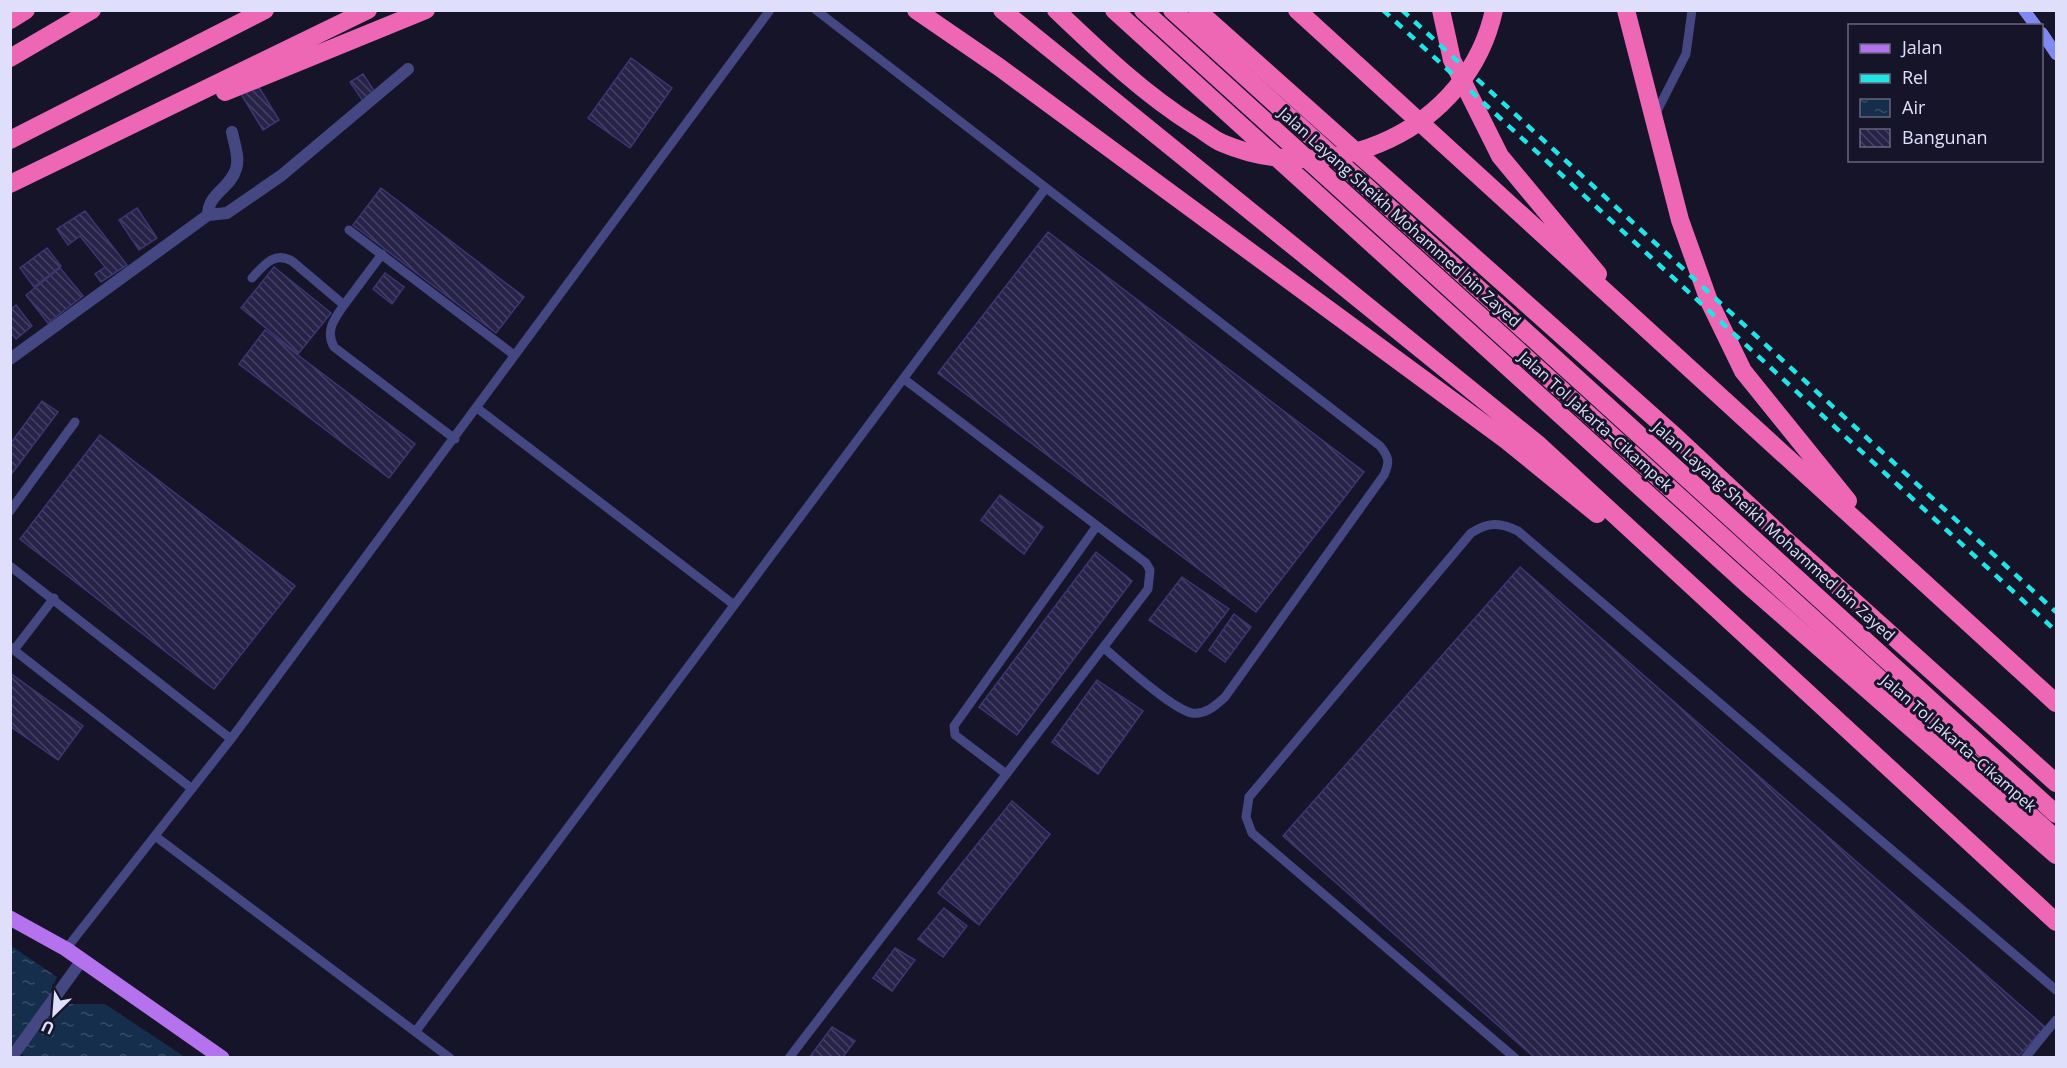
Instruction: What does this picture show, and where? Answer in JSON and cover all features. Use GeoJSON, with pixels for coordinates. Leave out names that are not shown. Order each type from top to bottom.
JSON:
{"type":"FeatureCollection","features":[{"type":"Feature","properties":{"kind":"highway"},"geometry":{"type":"LineString","coordinates":[[10,20],[26,10]]}},
{"type":"Feature","properties":{"kind":"highway"},"geometry":{"type":"LineString","coordinates":[[10,58],[92,10]]}},
{"type":"Feature","properties":{"kind":"highway"},"geometry":{"type":"LineString","coordinates":[[10,140],[265,10]]}},
{"type":"Feature","properties":{"kind":"highway"},"geometry":{"type":"LineString","coordinates":[[10,184],[368,10]]}},
{"type":"Feature","properties":{"kind":"highway"},"geometry":{"type":"LineString","coordinates":[[70,154],[426,10]]}},
{"type":"Feature","properties":{"kind":"highway"},"geometry":{"type":"LineString","coordinates":[[916,10],[999,67],[1506,440],[1722,615]]}},
{"type":"Feature","properties":{"kind":"highway"},"geometry":{"type":"LineString","coordinates":[[1002,10],[1539,445],[2056,922]]}},
{"type":"Feature","properties":{"kind":"highway"},"geometry":{"type":"LineString","coordinates":[[1056,10],[1105,57],[1174,113],[1222,143],[1278,158],[1333,158],[1383,144],[1424,121],[1462,82],[1491,27],[1494,10]]}},
{"type":"Feature","properties":{"kind":"highway","name":"Jalan Tol Jakarta–Cikampek"},"geometry":{"type":"LineString","coordinates":[[1114,10],[1748,585],[2056,855]]}},
{"type":"Feature","properties":{"kind":"highway","name":"Jalan Layang Sheikh Mohammed bin Zayed"},"geometry":{"type":"LineString","coordinates":[[1143,10],[2056,839]]}},
{"type":"Feature","properties":{"kind":"highway","name":"Jalan Layang Sheikh Mohammed bin Zayed"},"geometry":{"type":"LineString","coordinates":[[1172,10],[2056,814]]}},
{"type":"Feature","properties":{"kind":"highway","name":"Jalan Tol Jakarta–Cikampek"},"geometry":{"type":"LineString","coordinates":[[1197,10],[1677,438],[1787,541],[2056,783]]}},
{"type":"Feature","properties":{"kind":"highway"},"geometry":{"type":"LineString","coordinates":[[1297,10],[1644,329],[2056,702]]}},
{"type":"Feature","properties":{"kind":"highway"},"geometry":{"type":"LineString","coordinates":[[1441,10],[1452,60],[1500,156],[1644,329]]}},
{"type":"Feature","properties":{"kind":"highway"},"geometry":{"type":"LineString","coordinates":[[1626,10],[1680,220],[1709,301],[1743,371],[1882,545]]}},
{"type":"Feature","properties":{"kind":"main road"},"geometry":{"type":"LineString","coordinates":[[10,918],[66,949],[222,1058]]}},
{"type":"Feature","properties":{"kind":"street"},"geometry":{"type":"LineString","coordinates":[[2024,10],[2034,24]]}},
{"type":"Feature","properties":{"kind":"street"},"geometry":{"type":"LineString","coordinates":[[2043,34],[2056,54]]}},
{"type":"Feature","properties":{"kind":"street"},"geometry":{"type":"LineString","coordinates":[[10,359],[208,215],[227,213],[282,175],[408,69]]}},
{"type":"Feature","properties":{"kind":"street"},"geometry":{"type":"LineString","coordinates":[[208,215],[211,198],[226,185],[237,168],[232,132]]}},
{"type":"Feature","properties":{"kind":"street"},"geometry":{"type":"LineString","coordinates":[[11,1057],[82,960]]}},
{"type":"Feature","properties":{"kind":"lane"},"geometry":{"type":"LineString","coordinates":[[66,949],[231,739],[770,10]]}},
{"type":"Feature","properties":{"kind":"lane"},"geometry":{"type":"LineString","coordinates":[[816,10],[1380,446],[1388,455],[1389,464],[1225,697],[1208,711],[1193,713],[1176,705],[1104,648]]}},
{"type":"Feature","properties":{"kind":"lane"},"geometry":{"type":"LineString","coordinates":[[1654,118],[1686,54],[1692,10]]}},
{"type":"Feature","properties":{"kind":"lane"},"geometry":{"type":"LineString","coordinates":[[416,1031],[1045,189]]}},
{"type":"Feature","properties":{"kind":"lane"},"geometry":{"type":"LineString","coordinates":[[349,230],[514,355]]}},
{"type":"Feature","properties":{"kind":"lane"},"geometry":{"type":"LineString","coordinates":[[382,254],[332,323],[330,332],[334,348],[455,439]]}},
{"type":"Feature","properties":{"kind":"lane"},"geometry":{"type":"LineString","coordinates":[[252,278],[270,259],[284,257],[344,305]]}},
{"type":"Feature","properties":{"kind":"lane"},"geometry":{"type":"LineString","coordinates":[[789,1058],[1148,589],[1150,570],[1146,562],[1096,527],[903,379]]}},
{"type":"Feature","properties":{"kind":"lane"},"geometry":{"type":"LineString","coordinates":[[477,408],[733,604]]}},
{"type":"Feature","properties":{"kind":"lane"},"geometry":{"type":"LineString","coordinates":[[10,511],[75,422]]}},
{"type":"Feature","properties":{"kind":"lane"},"geometry":{"type":"LineString","coordinates":[[1515,1058],[1252,833],[1246,817],[1249,797],[1471,533],[1483,525],[1502,523],[1518,531],[2056,990]]}},
{"type":"Feature","properties":{"kind":"lane"},"geometry":{"type":"LineString","coordinates":[[1005,773],[956,735],[954,726],[1096,527]]}},
{"type":"Feature","properties":{"kind":"lane"},"geometry":{"type":"LineString","coordinates":[[10,566],[54,598],[231,739]]}},
{"type":"Feature","properties":{"kind":"lane"},"geometry":{"type":"LineString","coordinates":[[54,598],[12,648],[191,788]]}},
{"type":"Feature","properties":{"kind":"lane"},"geometry":{"type":"LineString","coordinates":[[155,836],[450,1058]]}},
{"type":"Feature","properties":{"kind":"lane"},"geometry":{"type":"LineString","coordinates":[[2025,1058],[2056,1020]]}},
{"type":"Feature","properties":{"kind":"water"},"geometry":{"type":"Polygon","coordinates":[[[10,945],[57,977],[50,993],[65,1004],[105,1004],[185,1057],[25,1057],[11,1043],[10,945]]]}},
{"type":"Feature","properties":{"kind":"building"},"geometry":{"type":"Polygon","coordinates":[[[631,58],[672,88],[630,148],[588,118],[631,58]]]}},
{"type":"Feature","properties":{"kind":"building"},"geometry":{"type":"Polygon","coordinates":[[[363,74],[375,92],[363,101],[350,82],[363,74]]]}},
{"type":"Feature","properties":{"kind":"building"},"geometry":{"type":"Polygon","coordinates":[[[257,84],[279,120],[263,130],[241,94],[257,84]]]}},
{"type":"Feature","properties":{"kind":"building"},"geometry":{"type":"Polygon","coordinates":[[[381,188],[524,297],[496,333],[353,225],[381,188]]]}},
{"type":"Feature","properties":{"kind":"building"},"geometry":{"type":"Polygon","coordinates":[[[137,208],[157,238],[139,250],[119,220],[137,208]]]}},
{"type":"Feature","properties":{"kind":"building"},"geometry":{"type":"Polygon","coordinates":[[[85,211],[127,265],[101,282],[95,274],[105,267],[80,236],[68,245],[57,229],[85,211]]]}},
{"type":"Feature","properties":{"kind":"building"},"geometry":{"type":"Polygon","coordinates":[[[1048,232],[1364,472],[1256,612],[938,373],[1048,232]]]}},
{"type":"Feature","properties":{"kind":"building"},"geometry":{"type":"Polygon","coordinates":[[[47,248],[61,266],[34,287],[20,268],[47,248]]]}},
{"type":"Feature","properties":{"kind":"building"},"geometry":{"type":"Polygon","coordinates":[[[274,267],[331,313],[298,354],[241,308],[274,267]]]}},
{"type":"Feature","properties":{"kind":"building"},"geometry":{"type":"Polygon","coordinates":[[[60,268],[83,296],[48,323],[26,295],[60,268]]]}},
{"type":"Feature","properties":{"kind":"building"},"geometry":{"type":"Polygon","coordinates":[[[385,273],[404,287],[392,304],[373,289],[385,273]]]}},
{"type":"Feature","properties":{"kind":"building"},"geometry":{"type":"Polygon","coordinates":[[[16,305],[32,326],[16,339],[10,332],[10,310],[16,305]]]}},
{"type":"Feature","properties":{"kind":"building"},"geometry":{"type":"Polygon","coordinates":[[[265,330],[415,444],[389,478],[239,364],[265,330]]]}},
{"type":"Feature","properties":{"kind":"building"},"geometry":{"type":"Polygon","coordinates":[[[42,401],[58,412],[10,476],[10,444],[42,401]]]}},
{"type":"Feature","properties":{"kind":"building"},"geometry":{"type":"Polygon","coordinates":[[[100,435],[295,586],[214,689],[20,539],[100,435]]]}},
{"type":"Feature","properties":{"kind":"building"},"geometry":{"type":"Polygon","coordinates":[[[1000,495],[1043,527],[1024,554],[981,520],[1000,495]]]}},
{"type":"Feature","properties":{"kind":"building"},"geometry":{"type":"Polygon","coordinates":[[[1096,552],[1132,581],[1017,735],[979,707],[1096,552]]]}},
{"type":"Feature","properties":{"kind":"building"},"geometry":{"type":"Polygon","coordinates":[[[1520,567],[2045,1027],[2017,1058],[1535,1058],[1283,836],[1520,567]]]}},
{"type":"Feature","properties":{"kind":"building"},"geometry":{"type":"Polygon","coordinates":[[[1182,577],[1229,609],[1196,652],[1149,620],[1182,577]]]}},
{"type":"Feature","properties":{"kind":"building"},"geometry":{"type":"Polygon","coordinates":[[[1234,614],[1251,627],[1225,662],[1209,650],[1234,614]]]}},
{"type":"Feature","properties":{"kind":"building"},"geometry":{"type":"Polygon","coordinates":[[[10,673],[83,726],[58,760],[10,726],[10,673]]]}},
{"type":"Feature","properties":{"kind":"building"},"geometry":{"type":"Polygon","coordinates":[[[1097,680],[1143,711],[1098,774],[1052,742],[1097,680]]]}},
{"type":"Feature","properties":{"kind":"building"},"geometry":{"type":"Polygon","coordinates":[[[1012,801],[1050,834],[979,925],[938,893],[1012,801]]]}},
{"type":"Feature","properties":{"kind":"building"},"geometry":{"type":"Polygon","coordinates":[[[944,908],[967,926],[943,957],[918,939],[944,908]]]}},
{"type":"Feature","properties":{"kind":"building"},"geometry":{"type":"Polygon","coordinates":[[[895,948],[915,960],[892,991],[873,978],[895,948]]]}},
{"type":"Feature","properties":{"kind":"building"},"geometry":{"type":"Polygon","coordinates":[[[832,1027],[855,1041],[842,1058],[809,1058],[832,1027]]]}},
{"type":"Feature","properties":{"kind":"railway"},"geometry":{"type":"LineString","coordinates":[[1383,10],[2056,631]]}},
{"type":"Feature","properties":{"kind":"railway"},"geometry":{"type":"LineString","coordinates":[[1402,10],[2056,612]]}}]}
